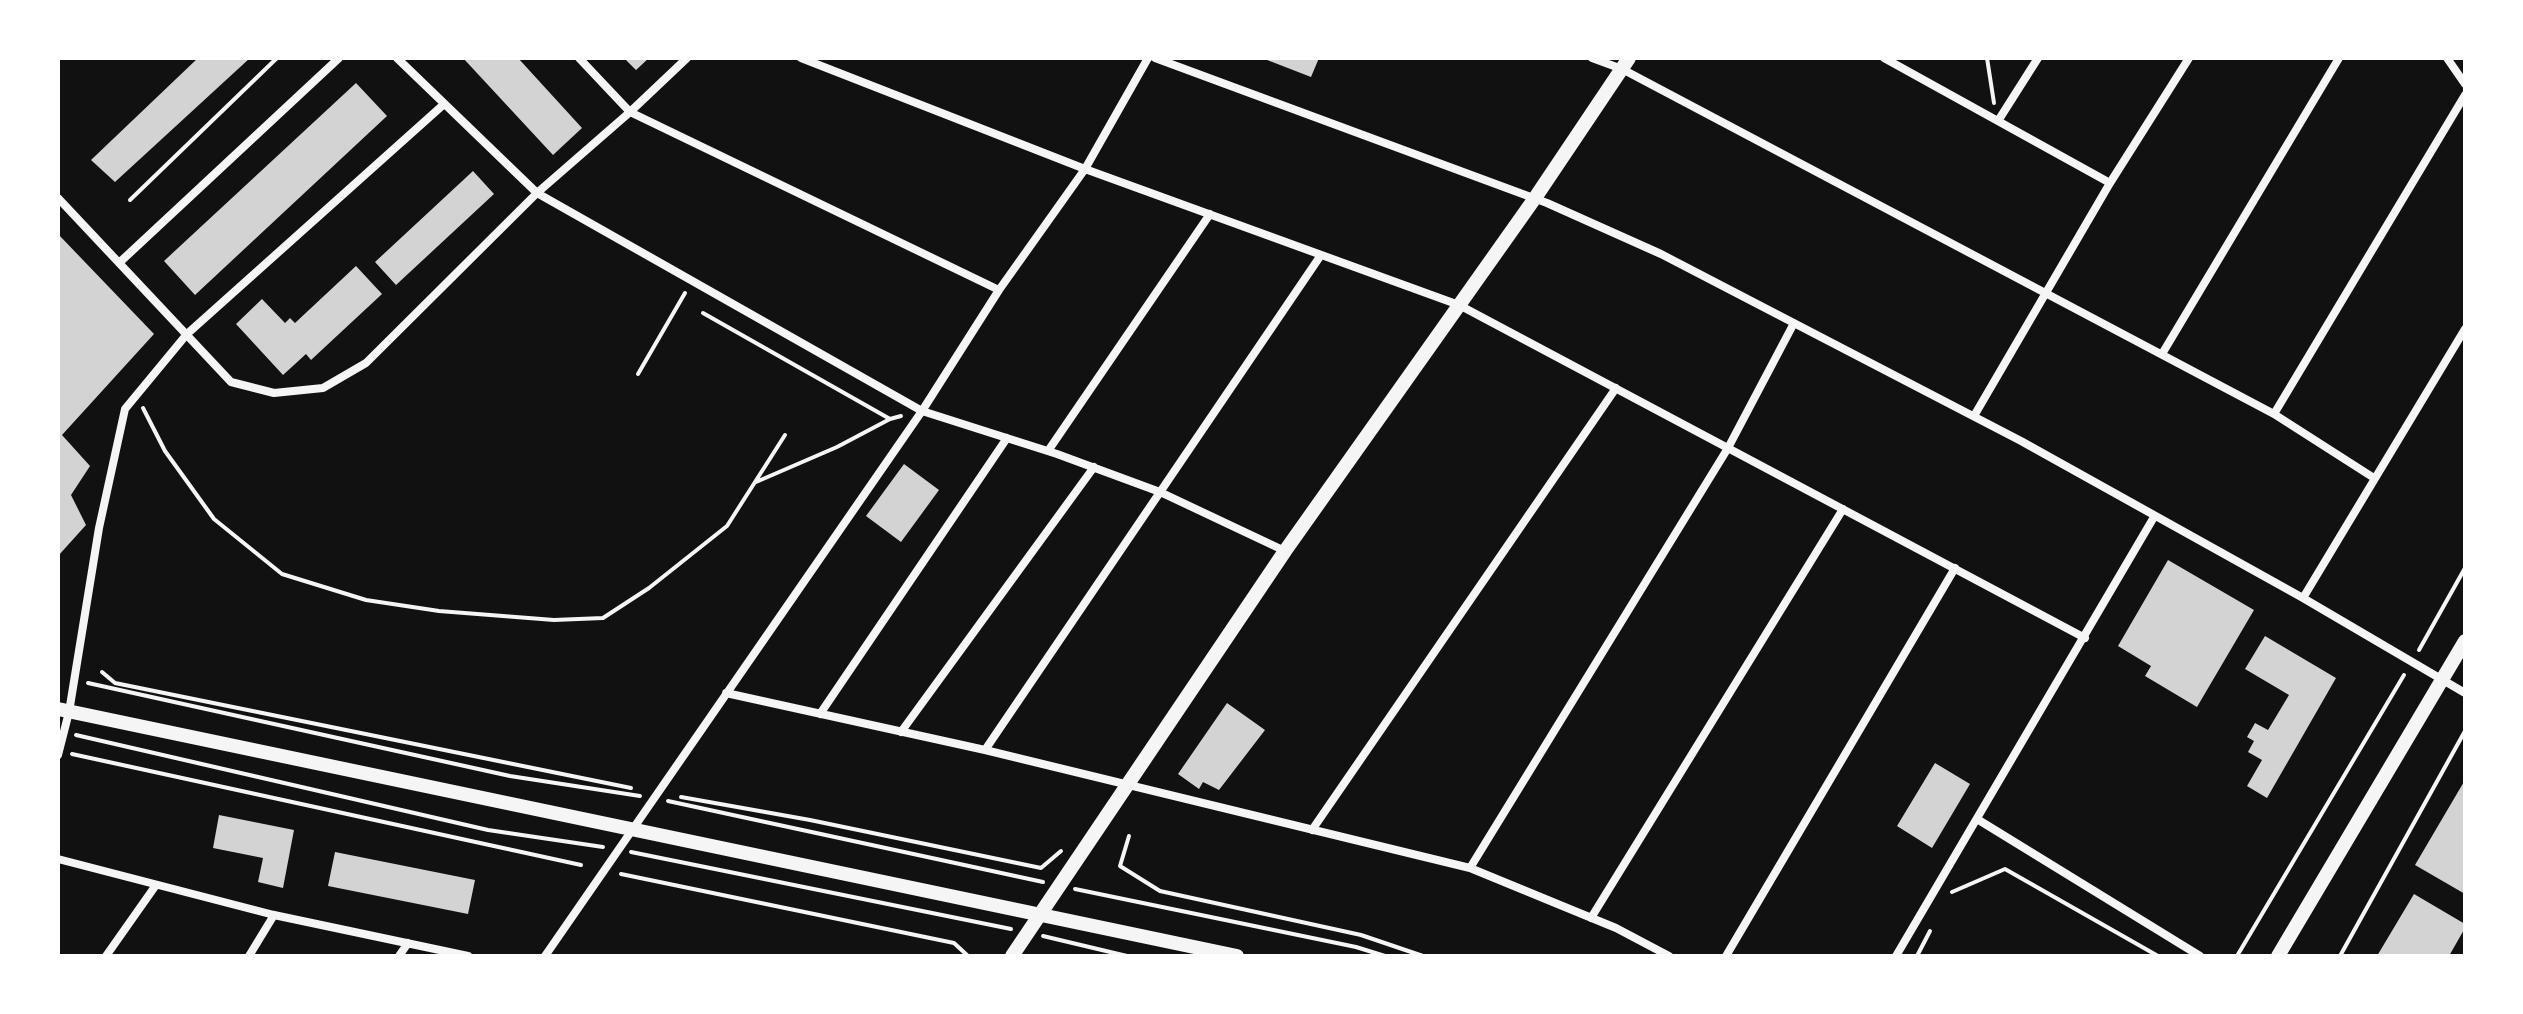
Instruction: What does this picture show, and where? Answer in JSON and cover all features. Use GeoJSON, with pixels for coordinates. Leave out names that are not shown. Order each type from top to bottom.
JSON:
{"type":"FeatureCollection","features":[{"type":"Feature","properties":{"kind":"main road"},"geometry":{"type":"LineString","coordinates":[[1012,956],[1285,551],[1535,198],[1625,63]]}},
{"type":"Feature","properties":{"kind":"main road"},"geometry":{"type":"LineString","coordinates":[[2278,956],[2465,641]]}},
{"type":"Feature","properties":{"kind":"main road"},"geometry":{"type":"LineString","coordinates":[[64,710],[1237,956]]}},
{"type":"Feature","properties":{"kind":"street"},"geometry":{"type":"LineString","coordinates":[[119,263],[339,58]]}},
{"type":"Feature","properties":{"kind":"street"},"geometry":{"type":"LineString","coordinates":[[397,58],[537,193],[922,411],[1048,451],[1160,492],[1285,551]]}},
{"type":"Feature","properties":{"kind":"street"},"geometry":{"type":"LineString","coordinates":[[579,58],[630,112],[999,290]]}},
{"type":"Feature","properties":{"kind":"street"},"geometry":{"type":"LineString","coordinates":[[58,198],[231,382],[274,393],[323,388],[366,363],[537,193],[687,58]]}},
{"type":"Feature","properties":{"kind":"street"},"geometry":{"type":"LineString","coordinates":[[801,58],[1085,169],[1459,305],[2085,638]]}},
{"type":"Feature","properties":{"kind":"street"},"geometry":{"type":"LineString","coordinates":[[545,956],[922,411],[999,290],[1085,169],[1148,58]]}},
{"type":"Feature","properties":{"kind":"street"},"geometry":{"type":"LineString","coordinates":[[1155,58],[1535,198],[1661,254],[1974,416],[2303,598],[2465,693]]}},
{"type":"Feature","properties":{"kind":"street"},"geometry":{"type":"LineString","coordinates":[[1592,58],[1625,63],[2274,414],[2374,478]]}},
{"type":"Feature","properties":{"kind":"street"},"geometry":{"type":"LineString","coordinates":[[1884,58],[2110,183]]}},
{"type":"Feature","properties":{"kind":"street"},"geometry":{"type":"LineString","coordinates":[[1998,121],[2038,58]]}},
{"type":"Feature","properties":{"kind":"street"},"geometry":{"type":"LineString","coordinates":[[1974,416],[2110,183],[2189,58]]}},
{"type":"Feature","properties":{"kind":"street"},"geometry":{"type":"LineString","coordinates":[[2162,354],[2339,58]]}},
{"type":"Feature","properties":{"kind":"street"},"geometry":{"type":"LineString","coordinates":[[2447,58],[2465,84]]}},
{"type":"Feature","properties":{"kind":"street"},"geometry":{"type":"LineString","coordinates":[[2274,414],[2465,95]]}},
{"type":"Feature","properties":{"kind":"street"},"geometry":{"type":"LineString","coordinates":[[58,753],[64,732],[64,710],[75,681],[99,528],[125,409],[187,334],[443,105]]}},
{"type":"Feature","properties":{"kind":"street"},"geometry":{"type":"LineString","coordinates":[[1048,451],[1210,214]]}},
{"type":"Feature","properties":{"kind":"street"},"geometry":{"type":"LineString","coordinates":[[985,750],[1321,255]]}},
{"type":"Feature","properties":{"kind":"street"},"geometry":{"type":"LineString","coordinates":[[1470,868],[1728,448],[1794,323]]}},
{"type":"Feature","properties":{"kind":"street"},"geometry":{"type":"LineString","coordinates":[[2303,598],[2465,329]]}},
{"type":"Feature","properties":{"kind":"street"},"geometry":{"type":"LineString","coordinates":[[1312,830],[1616,388]]}},
{"type":"Feature","properties":{"kind":"street"},"geometry":{"type":"LineString","coordinates":[[820,714],[1007,438]]}},
{"type":"Feature","properties":{"kind":"street"},"geometry":{"type":"LineString","coordinates":[[901,732],[1094,467]]}},
{"type":"Feature","properties":{"kind":"street"},"geometry":{"type":"LineString","coordinates":[[1591,918],[1843,509]]}},
{"type":"Feature","properties":{"kind":"street"},"geometry":{"type":"LineString","coordinates":[[1896,956],[2154,517]]}},
{"type":"Feature","properties":{"kind":"street"},"geometry":{"type":"LineString","coordinates":[[1726,956],[1955,568]]}},
{"type":"Feature","properties":{"kind":"street"},"geometry":{"type":"LineString","coordinates":[[726,693],[985,750],[1470,868],[1591,918],[1669,956]]}},
{"type":"Feature","properties":{"kind":"street"},"geometry":{"type":"LineString","coordinates":[[1977,819],[2200,956]]}},
{"type":"Feature","properties":{"kind":"street"},"geometry":{"type":"LineString","coordinates":[[58,859],[274,915],[468,956]]}},
{"type":"Feature","properties":{"kind":"street"},"geometry":{"type":"LineString","coordinates":[[106,956],[156,885]]}},
{"type":"Feature","properties":{"kind":"street"},"geometry":{"type":"LineString","coordinates":[[249,956],[274,915]]}},
{"type":"Feature","properties":{"kind":"street"},"geometry":{"type":"LineString","coordinates":[[399,956],[408,943]]}},
{"type":"Feature","properties":{"kind":"path"},"geometry":{"type":"LineString","coordinates":[[130,200],[277,58]]}},
{"type":"Feature","properties":{"kind":"path"},"geometry":{"type":"LineString","coordinates":[[1987,58],[1998,121]]}},
{"type":"Feature","properties":{"kind":"path"},"geometry":{"type":"LineString","coordinates":[[638,374],[693,281]]}},
{"type":"Feature","properties":{"kind":"path"},"geometry":{"type":"LineString","coordinates":[[703,313],[890,419],[837,447],[755,483]]}},
{"type":"Feature","properties":{"kind":"path"},"geometry":{"type":"LineString","coordinates":[[136,396],[165,451],[214,519],[282,574],[366,600],[439,611],[554,620],[603,618],[649,588],[727,526],[785,435]]}},
{"type":"Feature","properties":{"kind":"path"},"geometry":{"type":"LineString","coordinates":[[2237,956],[2465,568]]}},
{"type":"Feature","properties":{"kind":"path"},"geometry":{"type":"LineString","coordinates":[[102,672],[115,683],[631,788]]}},
{"type":"Feature","properties":{"kind":"path"},"geometry":{"type":"LineString","coordinates":[[75,681],[510,776],[653,798],[1356,947],[1385,956]]}},
{"type":"Feature","properties":{"kind":"path"},"geometry":{"type":"LineString","coordinates":[[2340,956],[2465,731]]}},
{"type":"Feature","properties":{"kind":"path"},"geometry":{"type":"LineString","coordinates":[[64,732],[488,830],[617,849],[1127,956]]}},
{"type":"Feature","properties":{"kind":"path"},"geometry":{"type":"LineString","coordinates":[[58,753],[581,865]]}},
{"type":"Feature","properties":{"kind":"path"},"geometry":{"type":"LineString","coordinates":[[681,797],[1041,868],[1067,845]]}},
{"type":"Feature","properties":{"kind":"path"},"geometry":{"type":"LineString","coordinates":[[1129,836],[1120,866],[1160,891],[1361,935],[1423,956]]}},
{"type":"Feature","properties":{"kind":"path"},"geometry":{"type":"LineString","coordinates":[[1950,892],[2005,869],[2158,956]]}},
{"type":"Feature","properties":{"kind":"path"},"geometry":{"type":"LineString","coordinates":[[621,874],[954,943],[968,956]]}},
{"type":"Feature","properties":{"kind":"path"},"geometry":{"type":"LineString","coordinates":[[1917,956],[1930,931]]}},
{"type":"Feature","properties":{"kind":"building"},"geometry":{"type":"Polygon","coordinates":[[[198,58],[250,58],[115,182],[91,160],[198,58]]]}},
{"type":"Feature","properties":{"kind":"building"},"geometry":{"type":"Polygon","coordinates":[[[463,58],[518,58],[582,128],[553,155],[463,58]]]}},
{"type":"Feature","properties":{"kind":"building"},"geometry":{"type":"Polygon","coordinates":[[[624,58],[649,58],[636,70],[624,58]]]}},
{"type":"Feature","properties":{"kind":"building"},"geometry":{"type":"Polygon","coordinates":[[[1262,58],[1319,58],[1311,77],[1262,58]]]}},
{"type":"Feature","properties":{"kind":"building"},"geometry":{"type":"Polygon","coordinates":[[[356,83],[387,116],[195,295],[164,261],[356,83]]]}},
{"type":"Feature","properties":{"kind":"building"},"geometry":{"type":"Polygon","coordinates":[[[473,171],[494,194],[396,285],[375,262],[473,171]]]}},
{"type":"Feature","properties":{"kind":"building"},"geometry":{"type":"Polygon","coordinates":[[[58,234],[154,334],[62,435],[90,466],[71,495],[86,525],[58,556],[58,234]]]}},
{"type":"Feature","properties":{"kind":"building"},"geometry":{"type":"Polygon","coordinates":[[[356,266],[382,294],[311,360],[306,354],[283,375],[236,324],[262,299],[285,323],[290,318],[295,323],[356,266]]]}},
{"type":"Feature","properties":{"kind":"building"},"geometry":{"type":"Polygon","coordinates":[[[904,464],[939,490],[901,542],[866,516],[904,464]]]}},
{"type":"Feature","properties":{"kind":"building"},"geometry":{"type":"Polygon","coordinates":[[[2168,560],[2254,610],[2197,707],[2145,676],[2151,666],[2118,646],[2168,560]]]}},
{"type":"Feature","properties":{"kind":"building"},"geometry":{"type":"Polygon","coordinates":[[[2265,636],[2336,678],[2267,798],[2247,786],[2262,760],[2248,752],[2254,741],[2247,737],[2255,723],[2268,730],[2289,695],[2245,669],[2265,636]]]}},
{"type":"Feature","properties":{"kind":"building"},"geometry":{"type":"Polygon","coordinates":[[[1227,703],[1265,730],[1219,790],[1203,782],[1199,789],[1178,774],[1227,703]]]}},
{"type":"Feature","properties":{"kind":"building"},"geometry":{"type":"Polygon","coordinates":[[[1935,763],[1970,784],[1932,848],[1897,826],[1935,763]]]}},
{"type":"Feature","properties":{"kind":"building"},"geometry":{"type":"Polygon","coordinates":[[[2465,780],[2465,894],[2415,865],[2465,780]]]}},
{"type":"Feature","properties":{"kind":"building"},"geometry":{"type":"Polygon","coordinates":[[[219,815],[294,830],[283,888],[258,882],[263,858],[213,848],[219,815]]]}},
{"type":"Feature","properties":{"kind":"building"},"geometry":{"type":"Polygon","coordinates":[[[335,852],[475,880],[468,914],[328,886],[335,852]]]}},
{"type":"Feature","properties":{"kind":"building"},"geometry":{"type":"Polygon","coordinates":[[[2414,894],[2465,924],[2449,956],[2377,956],[2414,894]]]}}]}
